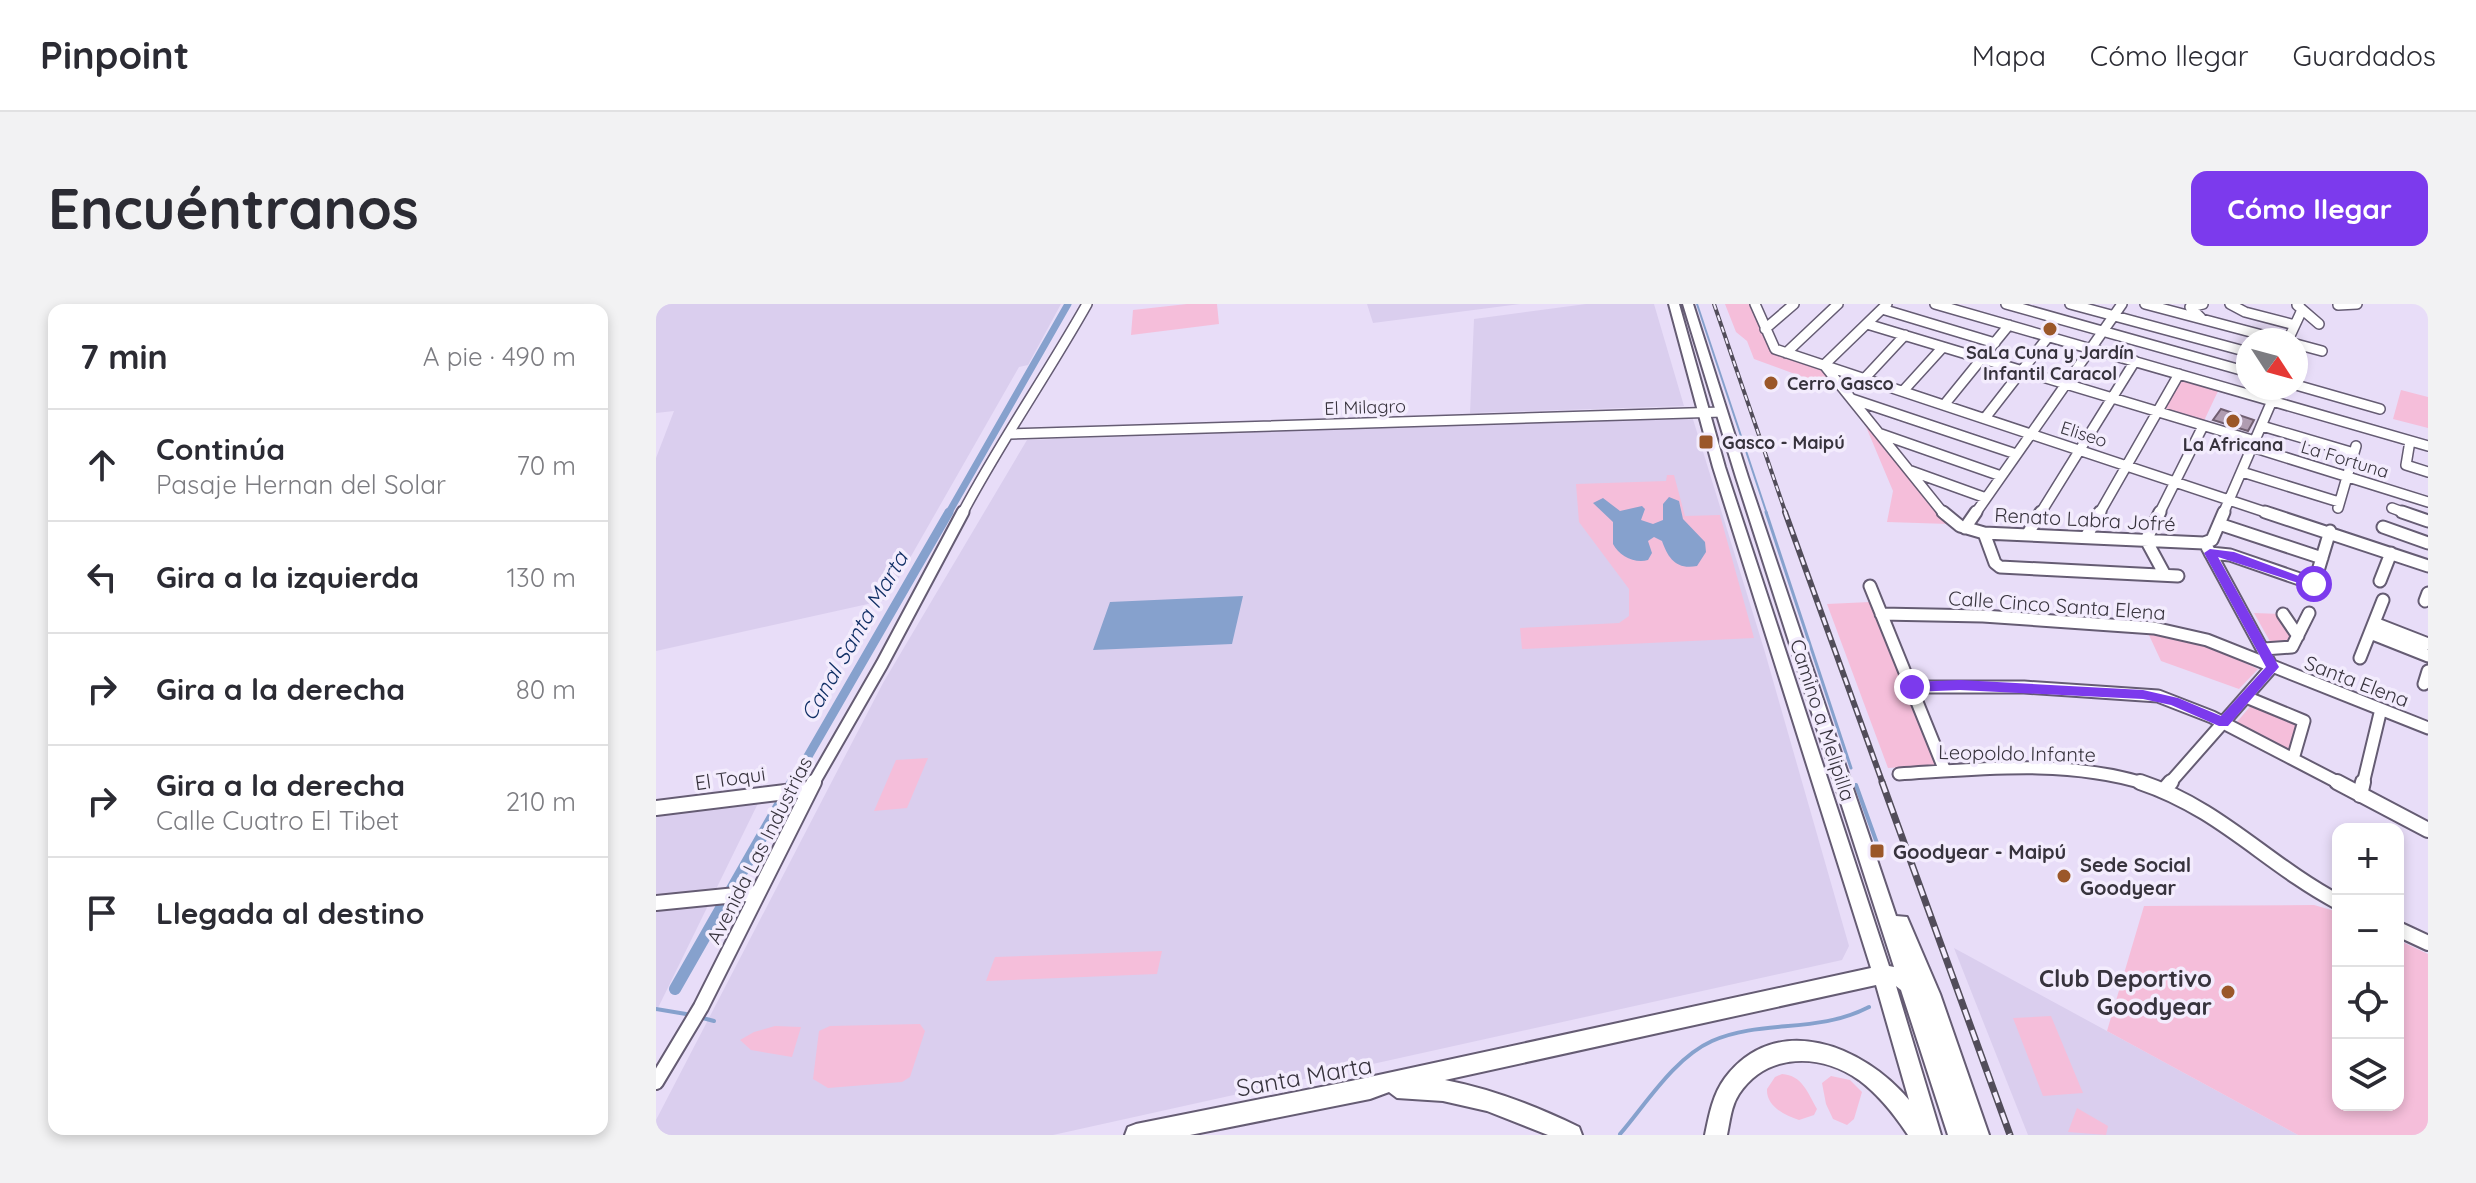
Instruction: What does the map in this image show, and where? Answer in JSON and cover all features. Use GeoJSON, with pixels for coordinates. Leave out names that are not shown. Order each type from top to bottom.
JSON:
{"type":"FeatureCollection","features":[{"type":"Feature","properties":{"kind":"main road","name":"Camino a Melipilla"},"geometry":{"type":"LineString","coordinates":[[1674,304],[1722,412],[1959,1135]]}},
{"type":"Feature","properties":{"kind":"main road","name":"Camino a Melipilla"},"geometry":{"type":"LineString","coordinates":[[1688,304],[1705,412],[1724,482],[1882,973],[1930,1135]]}},
{"type":"Feature","properties":{"kind":"main road"},"geometry":{"type":"LineString","coordinates":[[1877,882],[1894,910],[1930,994],[1978,1135]]}},
{"type":"Feature","properties":{"kind":"main road"},"geometry":{"type":"LineString","coordinates":[[1359,1088],[1850,983],[1882,973],[1898,975],[1912,986]]}},
{"type":"Feature","properties":{"kind":"main road"},"geometry":{"type":"LineString","coordinates":[[1716,1135],[1723,1101],[1744,1069],[1768,1055],[1798,1050],[1823,1052],[1857,1067],[1889,1093],[1920,1135]]}},
{"type":"Feature","properties":{"kind":"main road","name":"Santa Marta"},"geometry":{"type":"LineString","coordinates":[[1136,1135],[1359,1088],[1431,1088],[1462,1093],[1503,1104],[1564,1132]]}},
{"type":"Feature","properties":{"kind":"street","name":"Avenida Las Industrias"},"geometry":{"type":"LineString","coordinates":[[656,1082],[701,1007],[803,790],[882,664],[988,464],[1010,434],[1087,304]]}},
{"type":"Feature","properties":{"kind":"street"},"geometry":{"type":"LineString","coordinates":[[1755,304],[1773,347],[1786,353],[1838,304]]}},
{"type":"Feature","properties":{"kind":"street"},"geometry":{"type":"LineString","coordinates":[[1765,329],[1794,304]]}},
{"type":"Feature","properties":{"kind":"street"},"geometry":{"type":"LineString","coordinates":[[1935,304],[2428,446]]}},
{"type":"Feature","properties":{"kind":"street"},"geometry":{"type":"LineString","coordinates":[[1972,315],[1981,304]]}},
{"type":"Feature","properties":{"kind":"street"},"geometry":{"type":"LineString","coordinates":[[2006,304],[2236,369]]}},
{"type":"Feature","properties":{"kind":"street"},"geometry":{"type":"LineString","coordinates":[[2070,304],[2236,349]]}},
{"type":"Feature","properties":{"kind":"street"},"geometry":{"type":"LineString","coordinates":[[1995,343],[1884,307],[1824,365],[1946,516],[1965,528],[2122,304]]}},
{"type":"Feature","properties":{"kind":"street"},"geometry":{"type":"LineString","coordinates":[[2145,304],[2236,328]]}},
{"type":"Feature","properties":{"kind":"street"},"geometry":{"type":"LineString","coordinates":[[2203,304],[2190,307],[2203,319]]}},
{"type":"Feature","properties":{"kind":"street"},"geometry":{"type":"LineString","coordinates":[[2230,304],[2248,313],[2295,325]]}},
{"type":"Feature","properties":{"kind":"street"},"geometry":{"type":"LineString","coordinates":[[2338,305],[2357,304]]}},
{"type":"Feature","properties":{"kind":"street"},"geometry":{"type":"LineString","coordinates":[[2294,328],[2298,306]]}},
{"type":"Feature","properties":{"kind":"street"},"geometry":{"type":"LineString","coordinates":[[2298,306],[2319,324]]}},
{"type":"Feature","properties":{"kind":"street","name":"La Fortuna"},"geometry":{"type":"LineString","coordinates":[[1867,324],[2203,426],[2428,502]]}},
{"type":"Feature","properties":{"kind":"street"},"geometry":{"type":"LineString","coordinates":[[1944,405],[2009,325]]}},
{"type":"Feature","properties":{"kind":"street"},"geometry":{"type":"LineString","coordinates":[[1864,379],[1905,335]]}},
{"type":"Feature","properties":{"kind":"street"},"geometry":{"type":"LineString","coordinates":[[1985,418],[2048,337]]}},
{"type":"Feature","properties":{"kind":"street"},"geometry":{"type":"LineString","coordinates":[[1903,391],[1943,347]]}},
{"type":"Feature","properties":{"kind":"street"},"geometry":{"type":"LineString","coordinates":[[2308,347],[2322,351]]}},
{"type":"Feature","properties":{"kind":"street","name":"Eliseo"},"geometry":{"type":"LineString","coordinates":[[1786,353],[2428,566]]}},
{"type":"Feature","properties":{"kind":"street"},"geometry":{"type":"LineString","coordinates":[[2027,535],[2135,361]]}},
{"type":"Feature","properties":{"kind":"street"},"geometry":{"type":"LineString","coordinates":[[2086,537],[2179,374]]}},
{"type":"Feature","properties":{"kind":"street"},"geometry":{"type":"LineString","coordinates":[[2308,389],[2380,409]]}},
{"type":"Feature","properties":{"kind":"street"},"geometry":{"type":"LineString","coordinates":[[2326,417],[2333,396]]}},
{"type":"Feature","properties":{"kind":"street"},"geometry":{"type":"LineString","coordinates":[[1849,398],[2016,454]]}},
{"type":"Feature","properties":{"kind":"street"},"geometry":{"type":"LineString","coordinates":[[2164,790],[2272,667],[2207,548],[2272,401]]}},
{"type":"Feature","properties":{"kind":"street","name":"El Milagro"},"geometry":{"type":"LineString","coordinates":[[1010,434],[1722,412]]}},
{"type":"Feature","properties":{"kind":"street"},"geometry":{"type":"LineString","coordinates":[[2165,575],[2146,540],[2203,426]]}},
{"type":"Feature","properties":{"kind":"street"},"geometry":{"type":"LineString","coordinates":[[2242,472],[2338,506],[2355,449],[2262,426]]}},
{"type":"Feature","properties":{"kind":"street"},"geometry":{"type":"LineString","coordinates":[[1878,433],[2001,476]]}},
{"type":"Feature","properties":{"kind":"street"},"geometry":{"type":"LineString","coordinates":[[2410,441],[2406,465],[2428,472]]}},
{"type":"Feature","properties":{"kind":"street"},"geometry":{"type":"LineString","coordinates":[[1911,471],[1986,498]]}},
{"type":"Feature","properties":{"kind":"street"},"geometry":{"type":"LineString","coordinates":[[2408,514],[2415,497]]}},
{"type":"Feature","properties":{"kind":"street"},"geometry":{"type":"LineString","coordinates":[[2392,508],[2428,521]]}},
{"type":"Feature","properties":{"kind":"street"},"geometry":{"type":"LineString","coordinates":[[2219,524],[2322,558],[2330,531]]}},
{"type":"Feature","properties":{"kind":"street"},"geometry":{"type":"LineString","coordinates":[[2383,527],[2428,543]]}},
{"type":"Feature","properties":{"kind":"street","name":"Renato Labra Jofré"},"geometry":{"type":"LineString","coordinates":[[1965,528],[1984,533],[2146,540],[2207,548],[2314,584],[2322,558]]}},
{"type":"Feature","properties":{"kind":"street"},"geometry":{"type":"LineString","coordinates":[[1984,533],[1995,563],[2000,567],[2178,576]]}},
{"type":"Feature","properties":{"kind":"street"},"geometry":{"type":"LineString","coordinates":[[2380,581],[2404,534]]}},
{"type":"Feature","properties":{"kind":"street"},"geometry":{"type":"LineString","coordinates":[[2281,587],[2285,574]]}},
{"type":"Feature","properties":{"kind":"street"},"geometry":{"type":"LineString","coordinates":[[1870,586],[1945,771]]}},
{"type":"Feature","properties":{"kind":"street"},"geometry":{"type":"LineString","coordinates":[[2360,658],[2383,600]]}},
{"type":"Feature","properties":{"kind":"street"},"geometry":{"type":"LineString","coordinates":[[2264,649],[2292,647],[2309,613]]}},
{"type":"Feature","properties":{"kind":"street","name":"Calle Cinco Santa Elena"},"geometry":{"type":"LineString","coordinates":[[1881,614],[1983,616],[2169,630],[2207,640],[2272,667]]}},
{"type":"Feature","properties":{"kind":"street"},"geometry":{"type":"LineString","coordinates":[[2283,614],[2298,636]]}},
{"type":"Feature","properties":{"kind":"street"},"geometry":{"type":"LineString","coordinates":[[2372,628],[2400,639],[2428,656]]}},
{"type":"Feature","properties":{"kind":"street"},"geometry":{"type":"LineString","coordinates":[[2400,639],[2428,644]]}},
{"type":"Feature","properties":{"kind":"street","name":"Santa Elena"},"geometry":{"type":"LineString","coordinates":[[2272,667],[2428,728]]}},
{"type":"Feature","properties":{"kind":"street"},"geometry":{"type":"LineString","coordinates":[[2424,684],[2428,671]]}},
{"type":"Feature","properties":{"kind":"street"},"geometry":{"type":"LineString","coordinates":[[1912,687],[1960,685],[2143,694],[2174,701],[2223,723],[2428,830]]}},
{"type":"Feature","properties":{"kind":"street"},"geometry":{"type":"LineString","coordinates":[[2246,697],[2304,721],[2293,759]]}},
{"type":"Feature","properties":{"kind":"street"},"geometry":{"type":"LineString","coordinates":[[2360,795],[2381,709]]}},
{"type":"Feature","properties":{"kind":"street","name":"Leopoldo Infante"},"geometry":{"type":"LineString","coordinates":[[1899,774],[2081,771],[2121,776],[2164,790],[2214,816],[2283,870],[2332,899]]}},
{"type":"Feature","properties":{"kind":"street","name":"El Toqui"},"geometry":{"type":"LineString","coordinates":[[656,808],[803,790]]}},
{"type":"Feature","properties":{"kind":"street"},"geometry":{"type":"LineString","coordinates":[[656,903],[756,893]]}},
{"type":"Feature","properties":{"kind":"street"},"geometry":{"type":"LineString","coordinates":[[2404,932],[2428,943]]}},
{"type":"Feature","properties":{"kind":"shaded area"},"geometry":{"type":"Polygon","coordinates":[[[656,304],[1061,304],[1028,365],[1019,367],[886,600],[656,651],[656,458],[674,411],[656,413],[656,304]]]}},
{"type":"Feature","properties":{"kind":"shaded area"},"geometry":{"type":"Polygon","coordinates":[[[1217,304],[1219,324],[1131,335],[1133,310],[1217,304]]]}},
{"type":"Feature","properties":{"kind":"shaded area"},"geometry":{"type":"Polygon","coordinates":[[[1367,304],[1520,304],[1373,323],[1367,304]]]}},
{"type":"Feature","properties":{"kind":"shaded area"},"geometry":{"type":"Polygon","coordinates":[[[1586,304],[1654,304],[1684,406],[1470,413],[1474,319],[1586,304]]]}},
{"type":"Feature","properties":{"kind":"shaded area"},"geometry":{"type":"Polygon","coordinates":[[[1725,304],[1752,304],[1771,348],[1820,365],[1838,390],[1754,359],[1747,341],[1736,332],[1725,304]]]}},
{"type":"Feature","properties":{"kind":"shaded area"},"geometry":{"type":"Polygon","coordinates":[[[2179,377],[2219,389],[2202,425],[2160,412],[2179,377]]]}},
{"type":"Feature","properties":{"kind":"shaded area"},"geometry":{"type":"Polygon","coordinates":[[[2401,390],[2428,397],[2428,428],[2393,419],[2401,390]]]}},
{"type":"Feature","properties":{"kind":"shaded area"},"geometry":{"type":"Polygon","coordinates":[[[1692,416],[1764,649],[1849,946],[1842,960],[1053,1135],[656,1135],[656,1120],[883,683],[1027,440],[1692,416]]]}},
{"type":"Feature","properties":{"kind":"shaded area"},"geometry":{"type":"Polygon","coordinates":[[[1864,422],[1949,524],[1887,522],[1893,491],[1864,422]]]}},
{"type":"Feature","properties":{"kind":"shaded area"},"geometry":{"type":"Polygon","coordinates":[[[1667,475],[1674,475],[1685,516],[1720,515],[1754,638],[1522,649],[1520,628],[1619,623],[1629,616],[1629,589],[1579,522],[1576,484],[1666,481],[1667,475]]]}},
{"type":"Feature","properties":{"kind":"shaded area"},"geometry":{"type":"Polygon","coordinates":[[[1870,602],[1938,765],[1888,768],[1827,604],[1870,602]]]}},
{"type":"Feature","properties":{"kind":"shaded area"},"geometry":{"type":"Polygon","coordinates":[[[2254,613],[2281,614],[2295,635],[2290,645],[2272,645],[2254,613]]]}},
{"type":"Feature","properties":{"kind":"shaded area"},"geometry":{"type":"Polygon","coordinates":[[[2148,633],[2191,641],[2258,669],[2239,689],[2161,661],[2148,633]]]}},
{"type":"Feature","properties":{"kind":"shaded area"},"geometry":{"type":"Polygon","coordinates":[[[2254,702],[2298,720],[2290,753],[2236,723],[2254,702]]]}},
{"type":"Feature","properties":{"kind":"shaded area"},"geometry":{"type":"Polygon","coordinates":[[[928,758],[907,808],[874,811],[896,760],[928,758]]]}},
{"type":"Feature","properties":{"kind":"shaded area"},"geometry":{"type":"Polygon","coordinates":[[[764,791],[656,1012],[656,807],[764,791]]]}},
{"type":"Feature","properties":{"kind":"shaded area","name":"Club Deportivo Goodyear"},"geometry":{"type":"Polygon","coordinates":[[[2314,905],[2332,910],[2332,1111],[2404,1111],[2404,943],[2428,954],[2428,1135],[2298,1135],[2107,1031],[2144,906],[2314,905]]]}},
{"type":"Feature","properties":{"kind":"shaded area"},"geometry":{"type":"Polygon","coordinates":[[[1954,948],[2107,1031],[2298,1135],[2028,1135],[1954,948]]]}},
{"type":"Feature","properties":{"kind":"shaded area"},"geometry":{"type":"Polygon","coordinates":[[[1162,951],[1157,974],[986,981],[995,957],[1162,951]]]}},
{"type":"Feature","properties":{"kind":"shaded area"},"geometry":{"type":"Polygon","coordinates":[[[2051,1016],[2083,1093],[2043,1096],[2013,1018],[2051,1016]]]}},
{"type":"Feature","properties":{"kind":"shaded area"},"geometry":{"type":"Polygon","coordinates":[[[920,1024],[925,1031],[910,1077],[902,1082],[828,1088],[813,1079],[819,1031],[830,1026],[920,1024]]]}},
{"type":"Feature","properties":{"kind":"shaded area"},"geometry":{"type":"Polygon","coordinates":[[[775,1026],[801,1027],[792,1057],[751,1050],[740,1040],[754,1032],[775,1026]]]}},
{"type":"Feature","properties":{"kind":"shaded area"},"geometry":{"type":"Polygon","coordinates":[[[1782,1074],[1795,1078],[1804,1086],[1817,1109],[1814,1115],[1799,1120],[1782,1112],[1769,1100],[1767,1089],[1775,1077],[1782,1074]]]}},
{"type":"Feature","properties":{"kind":"shaded area"},"geometry":{"type":"Polygon","coordinates":[[[1831,1076],[1850,1080],[1862,1092],[1854,1119],[1847,1125],[1833,1119],[1826,1104],[1822,1083],[1831,1076]]]}},
{"type":"Feature","properties":{"kind":"shaded area"},"geometry":{"type":"Polygon","coordinates":[[[2077,1108],[2108,1126],[2106,1135],[2068,1132],[2077,1108]]]}},
{"type":"Feature","properties":{"kind":"water"},"geometry":{"type":"Polygon","coordinates":[[[1669,497],[1679,501],[1683,519],[1705,542],[1706,552],[1697,566],[1678,564],[1667,553],[1662,541],[1654,537],[1648,541],[1652,553],[1648,560],[1633,560],[1623,555],[1613,544],[1613,522],[1593,503],[1603,498],[1620,511],[1642,506],[1645,509],[1641,520],[1653,524],[1663,520],[1663,504],[1669,497]]]}},
{"type":"Feature","properties":{"kind":"water"},"geometry":{"type":"Polygon","coordinates":[[[1243,596],[1232,644],[1093,650],[1110,602],[1243,596]]]}},
{"type":"Feature","properties":{"kind":"building","name":"La Africana"},"geometry":{"type":"Polygon","coordinates":[[[2221,409],[2254,420],[2248,431],[2213,420],[2221,409]]]}},
{"type":"Feature","properties":{"kind":"waterway","name":"Canal Santa Marta"},"geometry":{"type":"LineString","coordinates":[[948,514],[1068,304]]}},
{"type":"Feature","properties":{"kind":"waterway"},"geometry":{"type":"LineString","coordinates":[[1697,304],[1767,514]]}},
{"type":"Feature","properties":{"kind":"waterway","name":"Canal Santa Marta"},"geometry":{"type":"LineString","coordinates":[[792,784],[949,512]]}},
{"type":"Feature","properties":{"kind":"waterway"},"geometry":{"type":"LineString","coordinates":[[1766,512],[1851,768]]}},
{"type":"Feature","properties":{"kind":"waterway","name":"Canal Santa Marta"},"geometry":{"type":"LineString","coordinates":[[675,989],[793,782]]}},
{"type":"Feature","properties":{"kind":"waterway"},"geometry":{"type":"LineString","coordinates":[[1856,785],[1878,846]]}},
{"type":"Feature","properties":{"kind":"waterway"},"geometry":{"type":"LineString","coordinates":[[1620,1134],[1673,1070],[1685,1058],[1712,1041],[1750,1030],[1830,1021],[1869,1007]]}},
{"type":"Feature","properties":{"kind":"waterway"},"geometry":{"type":"LineString","coordinates":[[656,1009],[692,1015]]}},
{"type":"Feature","properties":{"kind":"waterway"},"geometry":{"type":"LineString","coordinates":[[699,1017],[714,1021]]}},
{"type":"Feature","properties":{"kind":"railway"},"geometry":{"type":"LineString","coordinates":[[1714,304],[1786,514]]}},
{"type":"Feature","properties":{"kind":"railway"},"geometry":{"type":"LineString","coordinates":[[1785,512],[1883,784]]}},
{"type":"Feature","properties":{"kind":"railway"},"geometry":{"type":"LineString","coordinates":[[1882,782],[2010,1135]]}},
{"type":"Feature","properties":{"kind":"place","name":"SaLa Cuna y Jardín Infantil Caracol"},"geometry":{"type":"Point","coordinates":[2050,329]}},
{"type":"Feature","properties":{"kind":"place","name":"Cerro Gasco"},"geometry":{"type":"Point","coordinates":[1771,383]}},
{"type":"Feature","properties":{"kind":"place","name":"La Africana"},"geometry":{"type":"Point","coordinates":[2233,421]}},
{"type":"Feature","properties":{"kind":"place","name":"Gasco - Maipú"},"geometry":{"type":"Point","coordinates":[1706,442]}},
{"type":"Feature","properties":{"kind":"place","name":"Goodyear - Maipú"},"geometry":{"type":"Point","coordinates":[1877,851]}},
{"type":"Feature","properties":{"kind":"place","name":"Sede Social Goodyear"},"geometry":{"type":"Point","coordinates":[2064,876]}},
{"type":"Feature","properties":{"kind":"place","name":"Club Deportivo Goodyear"},"geometry":{"type":"Point","coordinates":[2228,992]}},
{"type":"Feature","properties":{"kind":"route"},"geometry":{"type":"LineString","coordinates":[[1912,687],[1960,685],[2143,694],[2174,701],[2223,723],[2272,667],[2210,553],[2230,555],[2314,584]]}}]}
